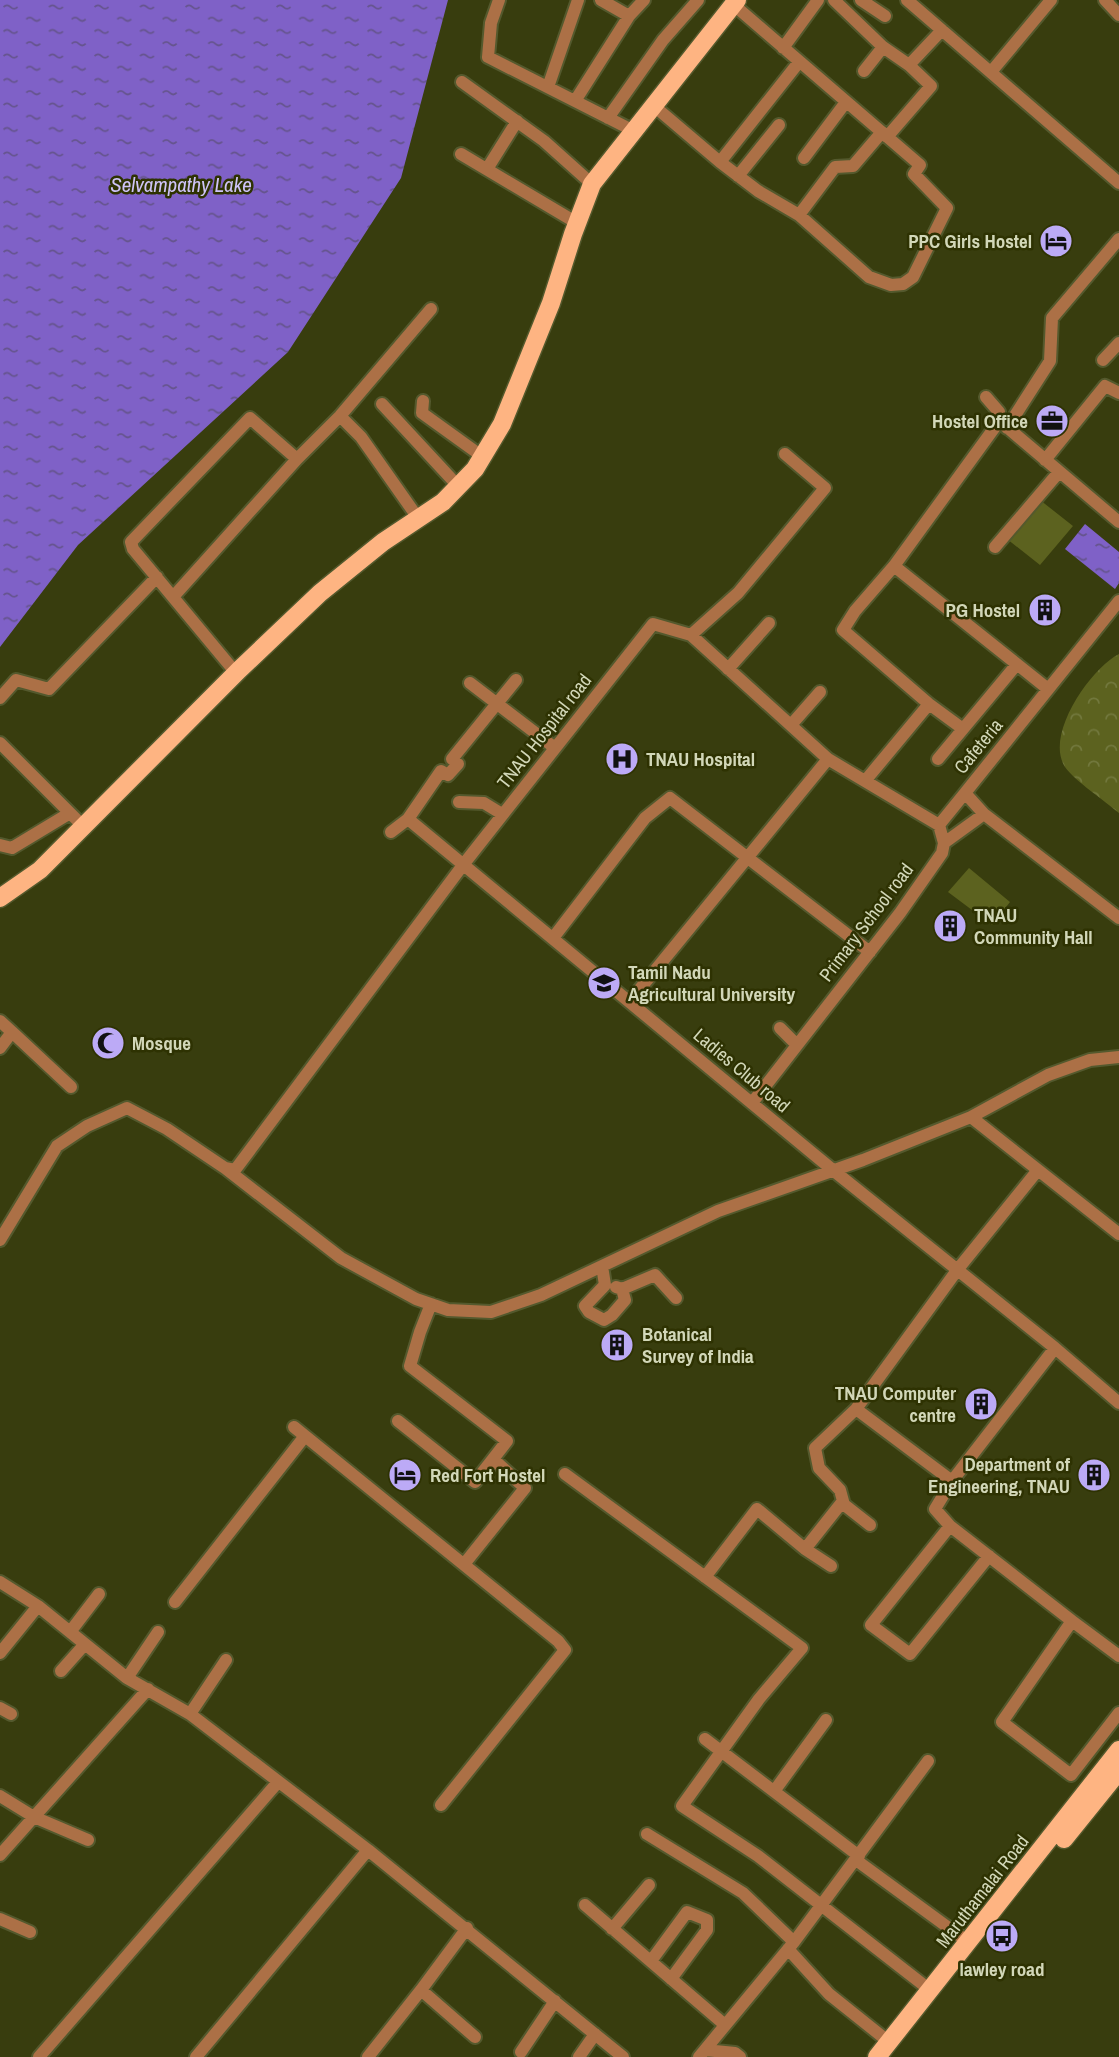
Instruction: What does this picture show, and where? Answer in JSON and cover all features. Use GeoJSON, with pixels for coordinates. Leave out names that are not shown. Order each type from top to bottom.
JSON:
{"type":"FeatureCollection","features":[{"type":"Feature","properties":{"kind":"main road"},"geometry":{"type":"LineString","coordinates":[[0,898],[40,870],[236,673],[320,593],[383,542],[443,502],[475,469],[507,412],[551,303],[592,184],[735,2]]}},
{"type":"Feature","properties":{"kind":"main road","name":"Maruthamalai Road"},"geometry":{"type":"LineString","coordinates":[[890,2050],[930,1990],[1119,1750]]}},
{"type":"Feature","properties":{"kind":"main road","name":"Maruthamalai Road"},"geometry":{"type":"LineString","coordinates":[[877,2057],[890,2050],[1119,1771]]}},
{"type":"Feature","properties":{"kind":"street"},"geometry":{"type":"LineString","coordinates":[[499,0],[491,23],[488,57],[634,131]]}},
{"type":"Feature","properties":{"kind":"street"},"geometry":{"type":"LineString","coordinates":[[548,87],[578,0]]}},
{"type":"Feature","properties":{"kind":"street"},"geometry":{"type":"LineString","coordinates":[[601,0],[629,16]]}},
{"type":"Feature","properties":{"kind":"street"},"geometry":{"type":"LineString","coordinates":[[575,101],[629,16],[644,0]]}},
{"type":"Feature","properties":{"kind":"street"},"geometry":{"type":"LineString","coordinates":[[608,118],[663,40],[698,0]]}},
{"type":"Feature","properties":{"kind":"street"},"geometry":{"type":"LineString","coordinates":[[783,48],[818,0]]}},
{"type":"Feature","properties":{"kind":"street"},"geometry":{"type":"LineString","coordinates":[[799,215],[835,167],[853,166],[931,86],[909,65],[883,47],[834,0]]}},
{"type":"Feature","properties":{"kind":"street"},"geometry":{"type":"LineString","coordinates":[[845,10],[855,0]]}},
{"type":"Feature","properties":{"kind":"street"},"geometry":{"type":"LineString","coordinates":[[861,0],[885,16]]}},
{"type":"Feature","properties":{"kind":"street"},"geometry":{"type":"LineString","coordinates":[[907,0],[1119,183]]}},
{"type":"Feature","properties":{"kind":"street"},"geometry":{"type":"LineString","coordinates":[[991,72],[1051,0]]}},
{"type":"Feature","properties":{"kind":"street"},"geometry":{"type":"LineString","coordinates":[[1105,0],[1119,15]]}},
{"type":"Feature","properties":{"kind":"street"},"geometry":{"type":"LineString","coordinates":[[654,106],[720,163],[758,191],[799,215],[870,277],[891,285],[902,284],[913,277],[947,208],[914,174],[920,165],[783,48],[735,2]]}},
{"type":"Feature","properties":{"kind":"street"},"geometry":{"type":"LineString","coordinates":[[909,65],[942,30]]}},
{"type":"Feature","properties":{"kind":"street"},"geometry":{"type":"LineString","coordinates":[[864,71],[883,47]]}},
{"type":"Feature","properties":{"kind":"street"},"geometry":{"type":"LineString","coordinates":[[720,163],[799,62]]}},
{"type":"Feature","properties":{"kind":"street"},"geometry":{"type":"LineString","coordinates":[[462,82],[544,141],[592,184]]}},
{"type":"Feature","properties":{"kind":"street"},"geometry":{"type":"LineString","coordinates":[[804,158],[846,102]]}},
{"type":"Feature","properties":{"kind":"street"},"geometry":{"type":"LineString","coordinates":[[486,169],[517,121]]}},
{"type":"Feature","properties":{"kind":"street"},"geometry":{"type":"LineString","coordinates":[[738,176],[779,125]]}},
{"type":"Feature","properties":{"kind":"street"},"geometry":{"type":"LineString","coordinates":[[461,154],[577,223]]}},
{"type":"Feature","properties":{"kind":"street"},"geometry":{"type":"LineString","coordinates":[[963,729],[929,704],[843,631],[855,611],[894,566],[995,428],[1002,423],[1050,361],[1052,318],[1119,239]]}},
{"type":"Feature","properties":{"kind":"street"},"geometry":{"type":"LineString","coordinates":[[173,597],[297,459],[340,416],[431,309]]}},
{"type":"Feature","properties":{"kind":"street"},"geometry":{"type":"LineString","coordinates":[[1103,360],[1119,343]]}},
{"type":"Feature","properties":{"kind":"street"},"geometry":{"type":"LineString","coordinates":[[1045,460],[1105,386],[1119,393]]}},
{"type":"Feature","properties":{"kind":"street"},"geometry":{"type":"LineString","coordinates":[[986,397],[999,412],[1002,423],[1119,522]]}},
{"type":"Feature","properties":{"kind":"street"},"geometry":{"type":"LineString","coordinates":[[423,401],[422,413],[483,457]]}},
{"type":"Feature","properties":{"kind":"street"},"geometry":{"type":"LineString","coordinates":[[382,404],[458,486]]}},
{"type":"Feature","properties":{"kind":"street"},"geometry":{"type":"LineString","coordinates":[[340,416],[361,437],[418,518]]}},
{"type":"Feature","properties":{"kind":"street"},"geometry":{"type":"LineString","coordinates":[[236,673],[134,550],[131,542],[250,418],[297,459]]}},
{"type":"Feature","properties":{"kind":"street"},"geometry":{"type":"LineString","coordinates":[[691,635],[738,593],[824,488],[785,454]]}},
{"type":"Feature","properties":{"kind":"street"},"geometry":{"type":"LineString","coordinates":[[995,547],[1059,472]]}},
{"type":"Feature","properties":{"kind":"street"},"geometry":{"type":"LineString","coordinates":[[894,566],[1048,689]]}},
{"type":"Feature","properties":{"kind":"street"},"geometry":{"type":"LineString","coordinates":[[0,698],[16,680],[49,689],[157,577]]}},
{"type":"Feature","properties":{"kind":"street","name":"Cafeteria"},"geometry":{"type":"LineString","coordinates":[[1119,601],[965,793],[984,814],[1119,918]]}},
{"type":"Feature","properties":{"kind":"street"},"geometry":{"type":"LineString","coordinates":[[728,669],[769,623]]}},
{"type":"Feature","properties":{"kind":"street","name":"TNAU Hospital road"},"geometry":{"type":"LineString","coordinates":[[225,1168],[235,1170],[502,814],[653,624],[691,635],[828,759],[939,825]]}},
{"type":"Feature","properties":{"kind":"street"},"geometry":{"type":"LineString","coordinates":[[938,759],[1017,664]]}},
{"type":"Feature","properties":{"kind":"street"},"geometry":{"type":"LineString","coordinates":[[391,832],[408,819],[441,771],[448,775],[458,764],[452,759],[516,680]]}},
{"type":"Feature","properties":{"kind":"street"},"geometry":{"type":"LineString","coordinates":[[470,683],[555,748]]}},
{"type":"Feature","properties":{"kind":"street"},"geometry":{"type":"LineString","coordinates":[[791,725],[820,692]]}},
{"type":"Feature","properties":{"kind":"street"},"geometry":{"type":"LineString","coordinates":[[866,781],[929,704]]}},
{"type":"Feature","properties":{"kind":"street"},"geometry":{"type":"LineString","coordinates":[[0,743],[83,826]]}},
{"type":"Feature","properties":{"kind":"street"},"geometry":{"type":"LineString","coordinates":[[630,1001],[828,759]]}},
{"type":"Feature","properties":{"kind":"street"},"geometry":{"type":"LineString","coordinates":[[965,793],[939,825],[944,844],[984,814]]}},
{"type":"Feature","properties":{"kind":"street"},"geometry":{"type":"LineString","coordinates":[[553,937],[645,818],[670,798],[870,952]]}},
{"type":"Feature","properties":{"kind":"street"},"geometry":{"type":"LineString","coordinates":[[459,802],[484,803],[502,814]]}},
{"type":"Feature","properties":{"kind":"street"},"geometry":{"type":"LineString","coordinates":[[0,845],[12,848],[69,813]]}},
{"type":"Feature","properties":{"kind":"street","name":"Ladies Club road"},"geometry":{"type":"LineString","coordinates":[[408,819],[1119,1403]]}},
{"type":"Feature","properties":{"kind":"street","name":"Primary School road"},"geometry":{"type":"LineString","coordinates":[[752,1103],[870,952],[942,853],[944,844]]}},
{"type":"Feature","properties":{"kind":"street"},"geometry":{"type":"LineString","coordinates":[[0,1021],[71,1087]]}},
{"type":"Feature","properties":{"kind":"street"},"geometry":{"type":"LineString","coordinates":[[780,1028],[797,1045]]}},
{"type":"Feature","properties":{"kind":"street"},"geometry":{"type":"LineString","coordinates":[[0,1048],[12,1032]]}},
{"type":"Feature","properties":{"kind":"street"},"geometry":{"type":"LineString","coordinates":[[0,1240],[57,1146],[87,1126],[127,1108],[167,1129],[225,1168],[341,1258],[416,1299],[448,1310],[491,1312],[541,1295],[718,1212],[834,1171],[971,1117],[1048,1074],[1090,1060],[1119,1058]]}},
{"type":"Feature","properties":{"kind":"street"},"geometry":{"type":"LineString","coordinates":[[971,1117],[1119,1234]]}},
{"type":"Feature","properties":{"kind":"street"},"geometry":{"type":"LineString","coordinates":[[870,1525],[842,1503],[840,1489],[819,1468],[816,1448],[856,1409],[958,1269],[1038,1170]]}},
{"type":"Feature","properties":{"kind":"street"},"geometry":{"type":"LineString","coordinates":[[602,1266],[605,1285]]}},
{"type":"Feature","properties":{"kind":"street"},"geometry":{"type":"LineString","coordinates":[[605,1285],[622,1289],[655,1275],[677,1298]]}},
{"type":"Feature","properties":{"kind":"street"},"geometry":{"type":"LineString","coordinates":[[605,1285],[585,1306],[589,1312],[604,1320],[625,1300],[622,1289]]}},
{"type":"Feature","properties":{"kind":"street"},"geometry":{"type":"LineString","coordinates":[[398,1421],[475,1482],[507,1441],[410,1366],[431,1304]]}},
{"type":"Feature","properties":{"kind":"street"},"geometry":{"type":"LineString","coordinates":[[1055,1348],[952,1481],[935,1509],[950,1526],[1119,1656]]}},
{"type":"Feature","properties":{"kind":"street"},"geometry":{"type":"LineString","coordinates":[[856,1409],[952,1481]]}},
{"type":"Feature","properties":{"kind":"street"},"geometry":{"type":"LineString","coordinates":[[294,1427],[465,1563],[558,1641],[565,1650],[441,1805]]}},
{"type":"Feature","properties":{"kind":"street"},"geometry":{"type":"LineString","coordinates":[[175,1602],[305,1436]]}},
{"type":"Feature","properties":{"kind":"street"},"geometry":{"type":"LineString","coordinates":[[465,1563],[525,1488],[493,1460]]}},
{"type":"Feature","properties":{"kind":"street"},"geometry":{"type":"LineString","coordinates":[[565,1474],[802,1648],[759,1699],[682,1805],[758,1856],[930,1990]]}},
{"type":"Feature","properties":{"kind":"street"},"geometry":{"type":"LineString","coordinates":[[805,1549],[842,1503]]}},
{"type":"Feature","properties":{"kind":"street"},"geometry":{"type":"LineString","coordinates":[[705,1577],[757,1509],[805,1549],[831,1566]]}},
{"type":"Feature","properties":{"kind":"street"},"geometry":{"type":"LineString","coordinates":[[950,1526],[871,1625],[910,1654],[989,1556]]}},
{"type":"Feature","properties":{"kind":"street"},"geometry":{"type":"LineString","coordinates":[[0,1581],[38,1606],[127,1678],[190,1714],[369,1850],[623,2057]]}},
{"type":"Feature","properties":{"kind":"street"},"geometry":{"type":"LineString","coordinates":[[70,1632],[99,1594]]}},
{"type":"Feature","properties":{"kind":"street"},"geometry":{"type":"LineString","coordinates":[[0,1653],[38,1606]]}},
{"type":"Feature","properties":{"kind":"street"},"geometry":{"type":"LineString","coordinates":[[1072,1621],[1002,1722],[1071,1775],[1119,1713]]}},
{"type":"Feature","properties":{"kind":"street"},"geometry":{"type":"LineString","coordinates":[[127,1678],[158,1632]]}},
{"type":"Feature","properties":{"kind":"street"},"geometry":{"type":"LineString","coordinates":[[61,1671],[85,1644]]}},
{"type":"Feature","properties":{"kind":"street"},"geometry":{"type":"LineString","coordinates":[[190,1714],[226,1660]]}},
{"type":"Feature","properties":{"kind":"street"},"geometry":{"type":"LineString","coordinates":[[0,1855],[148,1689]]}},
{"type":"Feature","properties":{"kind":"street"},"geometry":{"type":"LineString","coordinates":[[775,1790],[826,1720]]}},
{"type":"Feature","properties":{"kind":"street"},"geometry":{"type":"LineString","coordinates":[[705,1740],[775,1790],[857,1858],[968,1942]]}},
{"type":"Feature","properties":{"kind":"street"},"geometry":{"type":"LineString","coordinates":[[702,2053],[791,1946],[928,1761]]}},
{"type":"Feature","properties":{"kind":"street"},"geometry":{"type":"LineString","coordinates":[[39,2057],[278,1782]]}},
{"type":"Feature","properties":{"kind":"street"},"geometry":{"type":"LineString","coordinates":[[0,1796],[34,1817],[88,1840]]}},
{"type":"Feature","properties":{"kind":"street"},"geometry":{"type":"LineString","coordinates":[[646,1834],[743,1893],[791,1946],[829,1994],[890,2050]]}},
{"type":"Feature","properties":{"kind":"street"},"geometry":{"type":"LineString","coordinates":[[196,2057],[369,1850]]}},
{"type":"Feature","properties":{"kind":"street"},"geometry":{"type":"LineString","coordinates":[[612,1928],[649,1885]]}},
{"type":"Feature","properties":{"kind":"street"},"geometry":{"type":"LineString","coordinates":[[585,1905],[725,2025]]}},
{"type":"Feature","properties":{"kind":"street"},"geometry":{"type":"LineString","coordinates":[[651,1961],[687,1912],[707,1920],[708,1930],[671,1979]]}},
{"type":"Feature","properties":{"kind":"street"},"geometry":{"type":"LineString","coordinates":[[0,1919],[30,1932]]}},
{"type":"Feature","properties":{"kind":"street"},"geometry":{"type":"LineString","coordinates":[[368,2057],[467,1928]]}},
{"type":"Feature","properties":{"kind":"street"},"geometry":{"type":"LineString","coordinates":[[421,1990],[475,2038]]}},
{"type":"Feature","properties":{"kind":"street"},"geometry":{"type":"LineString","coordinates":[[521,2052],[555,2001]]}},
{"type":"Feature","properties":{"kind":"street"},"geometry":{"type":"LineString","coordinates":[[579,2057],[595,2034]]}},
{"type":"Feature","properties":{"kind":"street"},"geometry":{"type":"LineString","coordinates":[[702,2053],[735,2053],[740,2057]]}},
{"type":"Feature","properties":{"kind":"green space"},"geometry":{"type":"Polygon","coordinates":[[[1040,500],[1073,526],[1040,565],[1007,539],[1040,500]]]}},
{"type":"Feature","properties":{"kind":"green space"},"geometry":{"type":"Polygon","coordinates":[[[1119,654],[1119,813],[1070,773],[1060,754],[1065,721],[1084,687],[1119,654]]]}},
{"type":"Feature","properties":{"kind":"green space"},"geometry":{"type":"Polygon","coordinates":[[[969,868],[1010,902],[992,925],[948,892],[969,868]]]}},
{"type":"Feature","properties":{"kind":"water","name":"Selvampathy Lake"},"geometry":{"type":"Polygon","coordinates":[[[0,0],[448,0],[401,178],[288,352],[78,545],[0,647],[0,0]]]}},
{"type":"Feature","properties":{"kind":"water"},"geometry":{"type":"Polygon","coordinates":[[[1085,524],[1119,552],[1119,583],[1115,589],[1065,549],[1085,524]]]}},
{"type":"Feature","properties":{"kind":"place","name":"PPC Girls Hostel"},"geometry":{"type":"Point","coordinates":[1056,241]}},
{"type":"Feature","properties":{"kind":"place","name":"Hostel Office"},"geometry":{"type":"Point","coordinates":[1052,421]}},
{"type":"Feature","properties":{"kind":"place","name":"PG Hostel"},"geometry":{"type":"Point","coordinates":[1045,610]}},
{"type":"Feature","properties":{"kind":"place","name":"TNAU Hospital"},"geometry":{"type":"Point","coordinates":[622,759]}},
{"type":"Feature","properties":{"kind":"place","name":"TNAU Community Hall"},"geometry":{"type":"Point","coordinates":[950,926]}},
{"type":"Feature","properties":{"kind":"place","name":"Tamil Nadu Agricultural University"},"geometry":{"type":"Point","coordinates":[604,983]}},
{"type":"Feature","properties":{"kind":"place","name":"Mosque"},"geometry":{"type":"Point","coordinates":[108,1043]}},
{"type":"Feature","properties":{"kind":"place","name":"Botanical Survey of India"},"geometry":{"type":"Point","coordinates":[617,1345]}},
{"type":"Feature","properties":{"kind":"place","name":"TNAU Computer centre"},"geometry":{"type":"Point","coordinates":[981,1404]}},
{"type":"Feature","properties":{"kind":"place","name":"Red Fort Hostel"},"geometry":{"type":"Point","coordinates":[405,1475]}},
{"type":"Feature","properties":{"kind":"place","name":"Department of Engineering, TNAU"},"geometry":{"type":"Point","coordinates":[1094,1475]}},
{"type":"Feature","properties":{"kind":"place","name":"lawley road"},"geometry":{"type":"Point","coordinates":[1002,1936]}}]}
